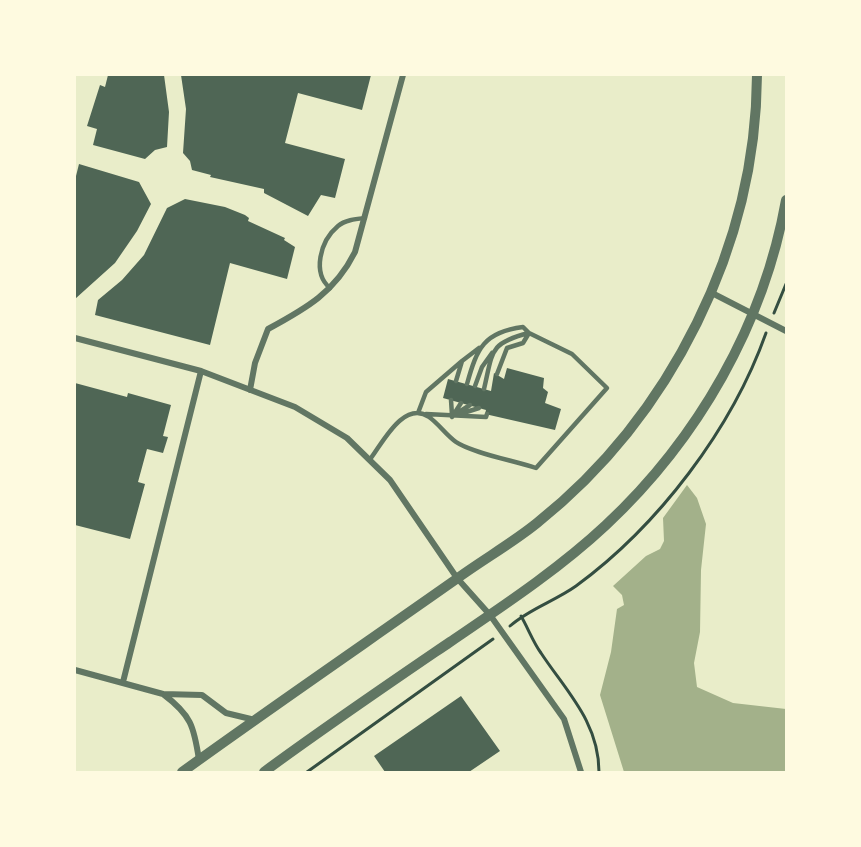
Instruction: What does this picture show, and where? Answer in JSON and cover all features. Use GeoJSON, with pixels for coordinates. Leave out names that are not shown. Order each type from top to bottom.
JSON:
{"type":"FeatureCollection","features":[{"type":"Feature","properties":{"kind":"street"},"geometry":{"type":"LineString","coordinates":[[250,390],[255,363],[268,329],[310,306],[347,268],[355,252],[403,75]]}},
{"type":"Feature","properties":{"kind":"street"},"geometry":{"type":"LineString","coordinates":[[182,772],[538,523],[593,471],[648,405],[674,364],[712,293],[731,245],[751,153],[757,75]]}},
{"type":"Feature","properties":{"kind":"street"},"geometry":{"type":"LineString","coordinates":[[264,772],[490,615],[579,548],[641,488],[673,452],[740,346],[779,241],[786,200]]}},
{"type":"Feature","properties":{"kind":"street"},"geometry":{"type":"LineString","coordinates":[[712,293],[785,332]]}},
{"type":"Feature","properties":{"kind":"street"},"geometry":{"type":"LineString","coordinates":[[75,338],[201,371],[311,416],[347,438],[390,480],[457,578],[490,615],[564,719],[581,772]]}},
{"type":"Feature","properties":{"kind":"street"},"geometry":{"type":"LineString","coordinates":[[123,682],[201,371]]}},
{"type":"Feature","properties":{"kind":"street"},"geometry":{"type":"LineString","coordinates":[[75,670],[163,694],[202,695],[226,712],[256,720]]}},
{"type":"Feature","properties":{"kind":"street"},"geometry":{"type":"LineString","coordinates":[[163,694],[183,709],[195,735],[199,760]]}},
{"type":"Feature","properties":{"kind":"lane"},"geometry":{"type":"LineString","coordinates":[[330,288],[322,281],[319,262],[326,243],[338,226],[351,220],[364,218]]}},
{"type":"Feature","properties":{"kind":"lane"},"geometry":{"type":"LineString","coordinates":[[523,327],[529,333],[572,354],[606,388],[536,468],[457,443],[428,416],[416,413],[426,392],[488,339],[505,330],[523,327]]}},
{"type":"Feature","properties":{"kind":"lane"},"geometry":{"type":"LineString","coordinates":[[475,386],[482,367],[493,351],[511,337],[529,333]]}},
{"type":"Feature","properties":{"kind":"lane"},"geometry":{"type":"LineString","coordinates":[[497,374],[507,348],[523,343],[529,333]]}},
{"type":"Feature","properties":{"kind":"lane"},"geometry":{"type":"LineString","coordinates":[[467,384],[479,348]]}},
{"type":"Feature","properties":{"kind":"lane"},"geometry":{"type":"LineString","coordinates":[[484,389],[493,351]]}},
{"type":"Feature","properties":{"kind":"lane"},"geometry":{"type":"LineString","coordinates":[[456,381],[462,361]]}},
{"type":"Feature","properties":{"kind":"lane"},"geometry":{"type":"LineString","coordinates":[[452,400],[452,417]]}},
{"type":"Feature","properties":{"kind":"lane"},"geometry":{"type":"LineString","coordinates":[[452,417],[461,403]]}},
{"type":"Feature","properties":{"kind":"lane"},"geometry":{"type":"LineString","coordinates":[[452,417],[470,405]]}},
{"type":"Feature","properties":{"kind":"lane"},"geometry":{"type":"LineString","coordinates":[[452,417],[479,408]]}},
{"type":"Feature","properties":{"kind":"lane"},"geometry":{"type":"LineString","coordinates":[[370,458],[394,426],[406,415],[416,413],[452,417],[486,417],[487,414]]}},
{"type":"Feature","properties":{"kind":"path"},"geometry":{"type":"LineString","coordinates":[[778,306],[786,284]]}},
{"type":"Feature","properties":{"kind":"path"},"geometry":{"type":"LineString","coordinates":[[521,616],[540,652],[576,699],[589,729],[599,761],[599,772]]}},
{"type":"Feature","properties":{"kind":"shaded area"},"geometry":{"type":"Polygon","coordinates":[[[687,485],[697,498],[706,524],[701,570],[700,632],[694,663],[697,687],[733,703],[786,709],[786,772],[624,772],[600,695],[611,652],[617,609],[624,605],[622,595],[613,586],[646,556],[660,549],[664,541],[663,518],[687,485]]]}},
{"type":"Feature","properties":{"kind":"building"},"geometry":{"type":"Polygon","coordinates":[[[108,75],[164,75],[169,112],[167,147],[155,150],[145,159],[93,145],[97,129],[87,126],[100,85],[105,87],[108,75]]]}},
{"type":"Feature","properties":{"kind":"building"},"geometry":{"type":"Polygon","coordinates":[[[181,75],[371,75],[362,110],[298,93],[285,143],[345,159],[335,198],[321,195],[308,216],[264,193],[264,189],[210,177],[211,175],[192,170],[190,161],[183,153],[186,109],[181,75]]]}},
{"type":"Feature","properties":{"kind":"building"},"geometry":{"type":"Polygon","coordinates":[[[79,164],[139,182],[151,204],[137,231],[115,263],[75,299],[75,180],[79,164]]]}},
{"type":"Feature","properties":{"kind":"building"},"geometry":{"type":"Polygon","coordinates":[[[185,199],[225,207],[245,215],[249,218],[248,221],[285,238],[284,240],[295,247],[287,279],[230,263],[210,345],[95,315],[98,300],[122,280],[144,255],[167,208],[185,199]]]}},
{"type":"Feature","properties":{"kind":"building"},"geometry":{"type":"Polygon","coordinates":[[[507,368],[544,378],[543,388],[548,392],[545,403],[561,409],[555,430],[485,414],[486,410],[443,398],[448,379],[491,391],[494,373],[504,379],[507,368]]]}},
{"type":"Feature","properties":{"kind":"building"},"geometry":{"type":"Polygon","coordinates":[[[75,383],[127,397],[128,393],[171,405],[163,436],[168,437],[163,453],[147,449],[138,482],[145,484],[130,539],[75,525],[75,383]]]}},
{"type":"Feature","properties":{"kind":"building"},"geometry":{"type":"Polygon","coordinates":[[[461,696],[500,751],[469,772],[385,772],[374,756],[461,696]]]}}]}
